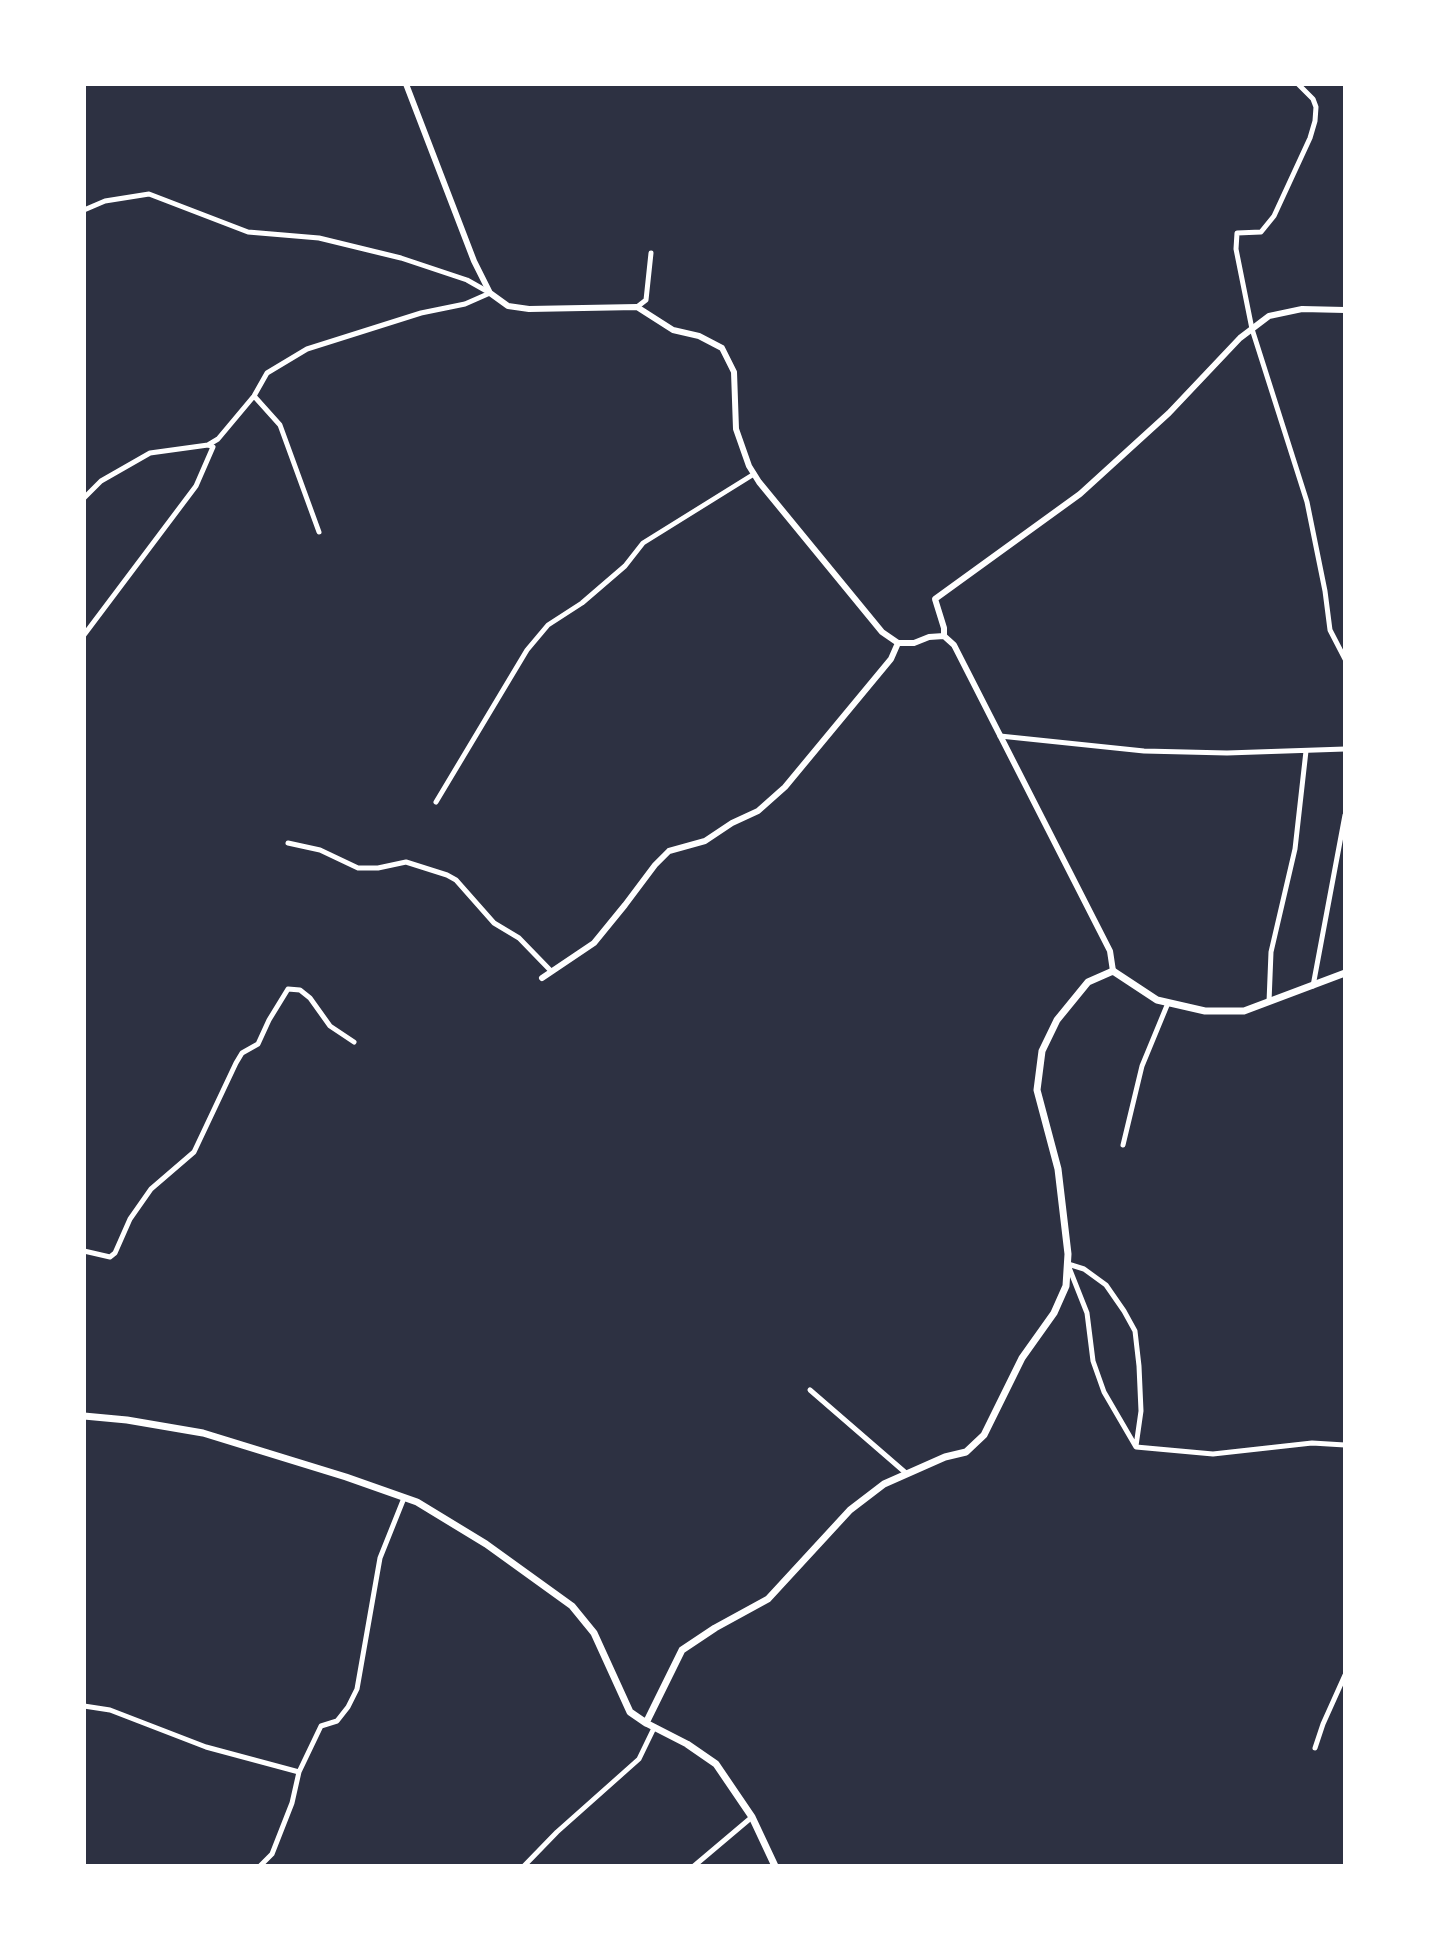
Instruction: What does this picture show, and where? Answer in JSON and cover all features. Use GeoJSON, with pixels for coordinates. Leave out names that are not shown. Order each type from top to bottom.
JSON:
{"type":"FeatureCollection","features":[{"type":"Feature","properties":{"kind":"main road"},"geometry":{"type":"LineString","coordinates":[[646,1723],[682,1650],[768,1599],[850,1510],[884,1484],[945,1457],[966,1452],[984,1435],[1022,1358],[1054,1313],[1066,1286],[1068,1264],[1058,1169],[1037,1090],[1042,1051],[1057,1020],[1088,982],[1112,971],[1157,1000],[1205,1011],[1244,1011],[1345,973]]}},
{"type":"Feature","properties":{"kind":"main road"},"geometry":{"type":"LineString","coordinates":[[84,1416],[127,1420],[203,1433],[417,1502],[485,1544],[572,1606],[594,1633],[630,1712],[654,1728],[687,1744],[716,1764],[752,1817],[775,1866]]}},
{"type":"Feature","properties":{"kind":"street"},"geometry":{"type":"LineString","coordinates":[[406,84],[474,261],[490,293]]}},
{"type":"Feature","properties":{"kind":"street"},"geometry":{"type":"LineString","coordinates":[[1298,84],[1313,99],[1316,107],[1310,138],[1274,216],[1261,232],[1237,233],[1236,249],[1252,329],[1307,502],[1330,630],[1345,659]]}},
{"type":"Feature","properties":{"kind":"street"},"geometry":{"type":"LineString","coordinates":[[84,210],[105,201],[149,194],[248,232],[319,238],[389,255],[467,280],[508,306],[529,309],[637,307],[673,330],[699,336],[722,348],[734,372],[736,429],[754,474],[882,632],[898,643],[914,643],[929,637],[944,636],[954,645],[1110,951],[1112,971]]}},
{"type":"Feature","properties":{"kind":"street"},"geometry":{"type":"LineString","coordinates":[[637,307],[646,300],[651,253]]}},
{"type":"Feature","properties":{"kind":"street"},"geometry":{"type":"LineString","coordinates":[[84,498],[101,481],[150,453],[208,445],[218,439],[254,396],[267,373],[307,349],[421,313],[465,304],[490,293]]}},
{"type":"Feature","properties":{"kind":"street"},"geometry":{"type":"LineString","coordinates":[[944,636],[936,599],[1080,494],[1170,414],[1240,338],[1269,316],[1302,309],[1345,310]]}},
{"type":"Feature","properties":{"kind":"street"},"geometry":{"type":"LineString","coordinates":[[254,396],[280,425],[319,532]]}},
{"type":"Feature","properties":{"kind":"street"},"geometry":{"type":"LineString","coordinates":[[84,635],[196,486],[213,447],[208,445]]}},
{"type":"Feature","properties":{"kind":"street"},"geometry":{"type":"LineString","coordinates":[[436,802],[527,650],[548,625],[582,603],[625,566],[643,543],[754,474]]}},
{"type":"Feature","properties":{"kind":"street"},"geometry":{"type":"LineString","coordinates":[[541,978],[594,943],[669,851],[705,841],[732,823],[758,811],[785,787],[891,659],[898,643]]}},
{"type":"Feature","properties":{"kind":"street"},"geometry":{"type":"LineString","coordinates":[[1000,736],[1144,751],[1345,749]]}},
{"type":"Feature","properties":{"kind":"street"},"geometry":{"type":"LineString","coordinates":[[1269,1002],[1271,952],[1295,849],[1306,751]]}},
{"type":"Feature","properties":{"kind":"street"},"geometry":{"type":"LineString","coordinates":[[1313,986],[1345,815]]}},
{"type":"Feature","properties":{"kind":"street"},"geometry":{"type":"LineString","coordinates":[[288,843],[320,850],[358,868],[378,868],[406,862],[447,875],[456,880],[494,923],[519,938],[551,971]]}},
{"type":"Feature","properties":{"kind":"street"},"geometry":{"type":"LineString","coordinates":[[84,1251],[110,1257],[115,1253],[130,1219],[150,1189],[194,1152],[236,1063],[242,1053],[258,1044],[288,989],[300,990],[310,998],[330,1026],[354,1042]]}},
{"type":"Feature","properties":{"kind":"street"},"geometry":{"type":"LineString","coordinates":[[1123,1145],[1142,1066],[1168,1003]]}},
{"type":"Feature","properties":{"kind":"street"},"geometry":{"type":"LineString","coordinates":[[1068,1264],[1087,1313],[1093,1361],[1100,1382],[1136,1447]]}},
{"type":"Feature","properties":{"kind":"street"},"geometry":{"type":"LineString","coordinates":[[1068,1264],[1084,1269],[1106,1285],[1135,1331],[1141,1411],[1136,1447]]}},
{"type":"Feature","properties":{"kind":"street"},"geometry":{"type":"LineString","coordinates":[[810,1390],[907,1474]]}},
{"type":"Feature","properties":{"kind":"street"},"geometry":{"type":"LineString","coordinates":[[1136,1447],[1213,1454],[1312,1443],[1345,1445]]}},
{"type":"Feature","properties":{"kind":"street"},"geometry":{"type":"LineString","coordinates":[[260,1866],[272,1854],[292,1803],[299,1772],[321,1726],[337,1721],[357,1689],[380,1558],[404,1498]]}},
{"type":"Feature","properties":{"kind":"street"},"geometry":{"type":"LineString","coordinates":[[1315,1748],[1345,1675]]}},
{"type":"Feature","properties":{"kind":"street"},"geometry":{"type":"LineString","coordinates":[[84,1706],[110,1710],[206,1747],[299,1772]]}},
{"type":"Feature","properties":{"kind":"street"},"geometry":{"type":"LineString","coordinates":[[524,1866],[557,1832],[639,1759],[654,1728]]}},
{"type":"Feature","properties":{"kind":"street"},"geometry":{"type":"LineString","coordinates":[[694,1866],[752,1817]]}}]}
